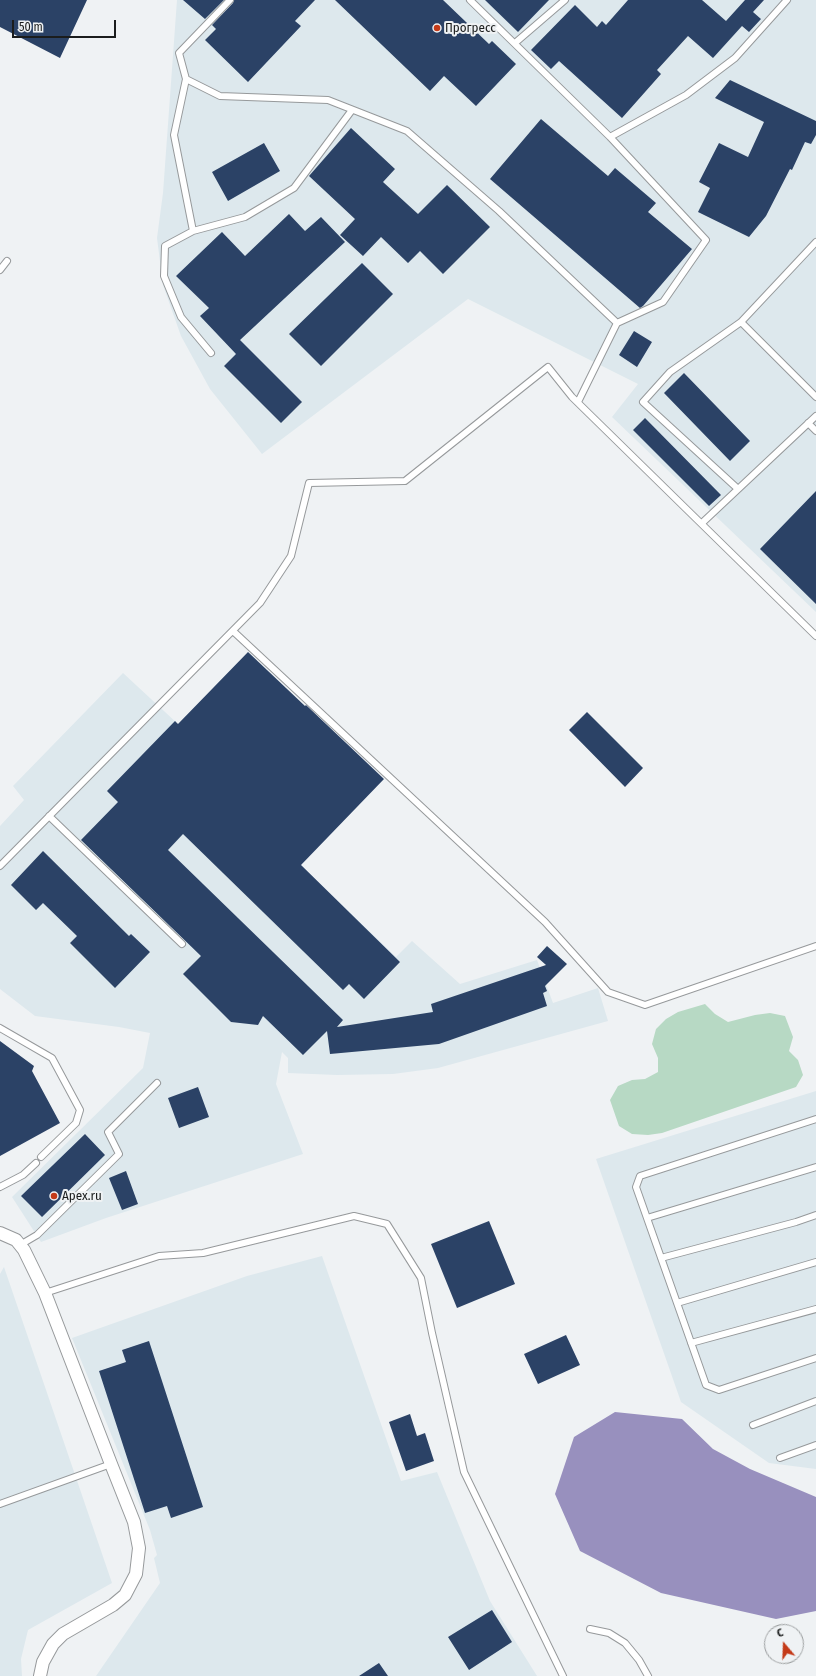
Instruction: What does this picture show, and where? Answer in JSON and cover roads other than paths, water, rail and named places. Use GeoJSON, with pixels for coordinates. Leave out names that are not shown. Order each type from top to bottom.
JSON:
{"type":"FeatureCollection","features":[{"type":"Feature","properties":{"kind":"street"},"geometry":{"type":"LineString","coordinates":[[0,1233],[16,1240],[24,1250],[45,1293],[110,1464],[134,1522],[139,1548],[136,1574],[125,1595],[113,1605],[64,1634],[53,1644],[43,1662],[40,1676]]}},
{"type":"Feature","properties":{"kind":"lane"},"geometry":{"type":"LineString","coordinates":[[193,231],[174,135],[186,79],[179,53],[230,0]]}},
{"type":"Feature","properties":{"kind":"lane"},"geometry":{"type":"LineString","coordinates":[[470,0],[610,136],[706,240],[664,302],[617,324],[578,402]]}},
{"type":"Feature","properties":{"kind":"lane"},"geometry":{"type":"LineString","coordinates":[[515,43],[565,0]]}},
{"type":"Feature","properties":{"kind":"lane"},"geometry":{"type":"LineString","coordinates":[[610,136],[692,91],[735,58],[787,0]]}},
{"type":"Feature","properties":{"kind":"lane"},"geometry":{"type":"LineString","coordinates":[[186,79],[220,96],[328,100],[408,131],[499,210],[617,324]]}},
{"type":"Feature","properties":{"kind":"lane"},"geometry":{"type":"LineString","coordinates":[[211,353],[181,316],[164,276],[165,246],[193,231],[245,217],[294,188],[352,110]]}},
{"type":"Feature","properties":{"kind":"lane"},"geometry":{"type":"LineString","coordinates":[[738,489],[643,402],[670,372],[741,322],[816,242]]}},
{"type":"Feature","properties":{"kind":"lane"},"geometry":{"type":"LineString","coordinates":[[0,270],[7,261]]}},
{"type":"Feature","properties":{"kind":"lane"},"geometry":{"type":"LineString","coordinates":[[741,322],[816,397]]}},
{"type":"Feature","properties":{"kind":"lane"},"geometry":{"type":"LineString","coordinates":[[0,866],[260,603],[291,556],[309,483],[405,481],[548,367],[578,402],[816,636]]}},
{"type":"Feature","properties":{"kind":"lane"},"geometry":{"type":"LineString","coordinates":[[702,523],[816,416]]}},
{"type":"Feature","properties":{"kind":"lane"},"geometry":{"type":"LineString","coordinates":[[808,423],[816,431]]}},
{"type":"Feature","properties":{"kind":"lane"},"geometry":{"type":"LineString","coordinates":[[232,631],[545,922],[608,992],[645,1005],[816,946]]}},
{"type":"Feature","properties":{"kind":"lane"},"geometry":{"type":"LineString","coordinates":[[49,816],[182,944]]}},
{"type":"Feature","properties":{"kind":"lane"},"geometry":{"type":"LineString","coordinates":[[0,1028],[52,1058],[80,1110],[76,1123],[41,1157]]}},
{"type":"Feature","properties":{"kind":"lane"},"geometry":{"type":"LineString","coordinates":[[20,1245],[37,1235],[119,1154],[108,1132],[158,1083]]}},
{"type":"Feature","properties":{"kind":"lane"},"geometry":{"type":"LineString","coordinates":[[816,1119],[640,1176],[636,1187],[706,1385],[720,1390],[816,1358]]}},
{"type":"Feature","properties":{"kind":"lane"},"geometry":{"type":"LineString","coordinates":[[0,1187],[23,1175],[36,1162]]}},
{"type":"Feature","properties":{"kind":"lane"},"geometry":{"type":"LineString","coordinates":[[647,1218],[816,1167]]}},
{"type":"Feature","properties":{"kind":"lane"},"geometry":{"type":"LineString","coordinates":[[661,1258],[796,1222],[816,1215]]}},
{"type":"Feature","properties":{"kind":"lane"},"geometry":{"type":"LineString","coordinates":[[45,1293],[159,1256],[203,1254],[354,1216],[387,1224],[420,1278],[464,1472],[563,1676]]}},
{"type":"Feature","properties":{"kind":"lane"},"geometry":{"type":"LineString","coordinates":[[677,1303],[816,1262]]}},
{"type":"Feature","properties":{"kind":"lane"},"geometry":{"type":"LineString","coordinates":[[691,1343],[816,1309]]}},
{"type":"Feature","properties":{"kind":"lane"},"geometry":{"type":"LineString","coordinates":[[753,1426],[816,1401]]}},
{"type":"Feature","properties":{"kind":"lane"},"geometry":{"type":"LineString","coordinates":[[780,1458],[816,1445]]}},
{"type":"Feature","properties":{"kind":"lane"},"geometry":{"type":"LineString","coordinates":[[0,1504],[110,1464]]}},
{"type":"Feature","properties":{"kind":"lane"},"geometry":{"type":"LineString","coordinates":[[590,1629],[609,1634],[625,1643],[639,1660],[648,1676]]}},
{"type":"Feature","properties":{"kind":"place","name":"Прогресс"},"geometry":{"type":"Point","coordinates":[437,28]}},
{"type":"Feature","properties":{"kind":"place","name":"Apex.ru"},"geometry":{"type":"Point","coordinates":[54,1196]}}]}
